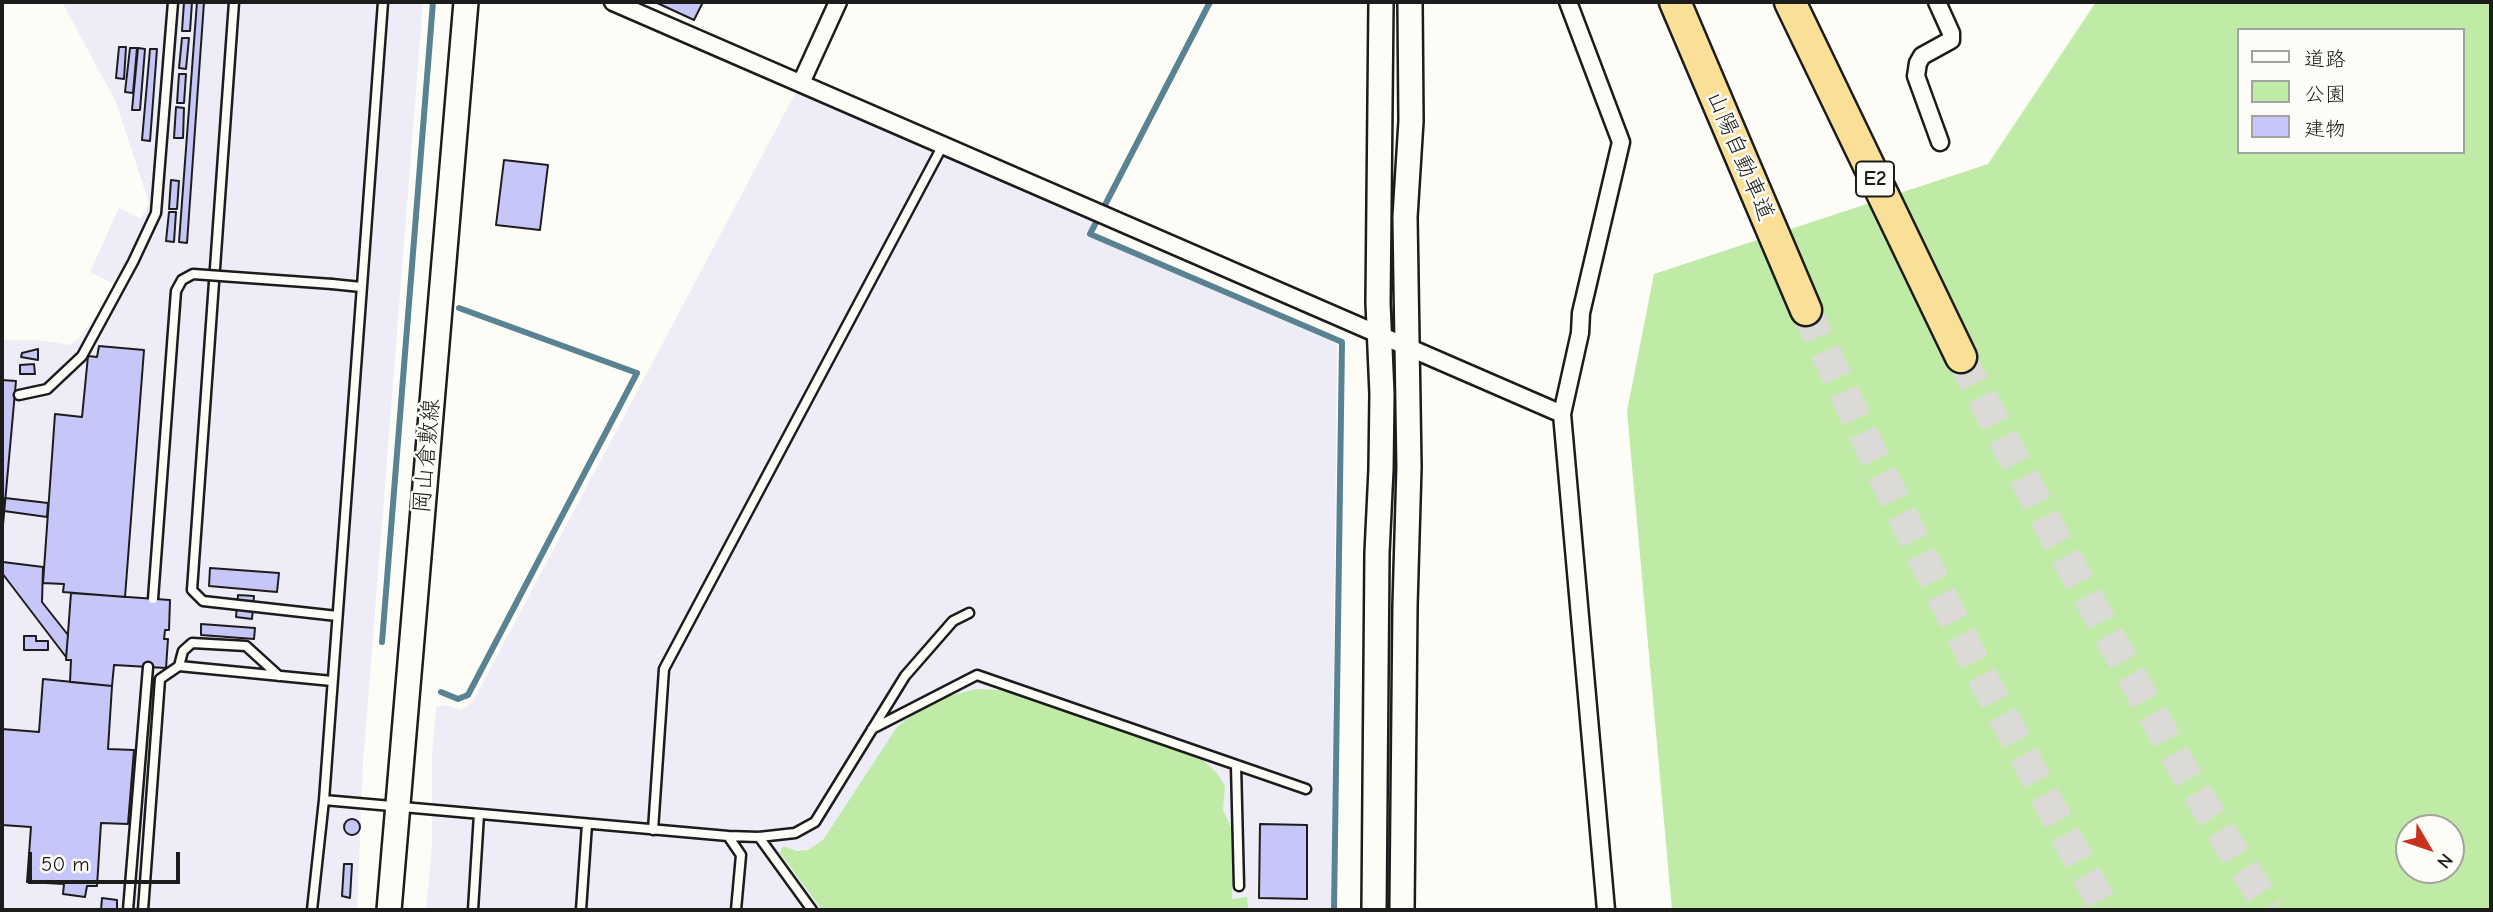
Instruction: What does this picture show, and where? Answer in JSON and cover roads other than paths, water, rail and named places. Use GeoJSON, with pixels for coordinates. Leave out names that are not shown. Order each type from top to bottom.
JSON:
{"type":"FeatureCollection","features":[{"type":"Feature","properties":{"kind":"highway","name":"山陽自動車道"},"geometry":{"type":"LineString","coordinates":[[1675,2],[1806,310]]}},
{"type":"Feature","properties":{"kind":"highway","name":"E2"},"geometry":{"type":"LineString","coordinates":[[1790,2],[1961,357]]}},
{"type":"Feature","properties":{"kind":"street","name":"岡山倉敷線"},"geometry":{"type":"LineString","coordinates":[[388,910],[466,2]]}},
{"type":"Feature","properties":{"kind":"street"},"geometry":{"type":"LineString","coordinates":[[613,2],[1562,414]]}},
{"type":"Feature","properties":{"kind":"street"},"geometry":{"type":"LineString","coordinates":[[801,83],[838,2]]}},
{"type":"Feature","properties":{"kind":"street"},"geometry":{"type":"LineString","coordinates":[[1374,910],[1377,553],[1381,469],[1381,2]]}},
{"type":"Feature","properties":{"kind":"street"},"geometry":{"type":"LineString","coordinates":[[1402,910],[1409,467],[1405,217],[1411,121],[1410,2]]}},
{"type":"Feature","properties":{"kind":"street"},"geometry":{"type":"LineString","coordinates":[[1568,2],[1621,142],[1581,313],[1580,333],[1562,414],[1606,910]]}},
{"type":"Feature","properties":{"kind":"street"},"geometry":{"type":"LineString","coordinates":[[1937,2],[1951,33],[1951,40],[1922,56],[1916,76],[1940,142]]}},
{"type":"Feature","properties":{"kind":"lane"},"geometry":{"type":"LineString","coordinates":[[19,395],[47,389],[82,355],[133,262],[156,213],[173,2]]}},
{"type":"Feature","properties":{"kind":"lane"},"geometry":{"type":"LineString","coordinates":[[234,2],[192,590],[203,601],[337,616]]}},
{"type":"Feature","properties":{"kind":"lane"},"geometry":{"type":"LineString","coordinates":[[312,910],[324,800],[383,2]]}},
{"type":"Feature","properties":{"kind":"lane"},"geometry":{"type":"LineString","coordinates":[[653,830],[664,669],[943,145]]}},
{"type":"Feature","properties":{"kind":"lane"},"geometry":{"type":"LineString","coordinates":[[153,599],[176,291],[182,280],[193,274],[360,287]]}},
{"type":"Feature","properties":{"kind":"lane"},"geometry":{"type":"LineString","coordinates":[[324,800],[728,836],[759,837],[795,833],[815,822],[905,676],[953,621],[969,613]]}},
{"type":"Feature","properties":{"kind":"lane"},"geometry":{"type":"LineString","coordinates":[[179,666],[183,651],[192,643],[246,646],[279,676]]}},
{"type":"Feature","properties":{"kind":"lane"},"geometry":{"type":"LineString","coordinates":[[143,910],[160,679],[179,666],[332,681]]}},
{"type":"Feature","properties":{"kind":"lane"},"geometry":{"type":"LineString","coordinates":[[128,910],[148,667]]}},
{"type":"Feature","properties":{"kind":"lane"},"geometry":{"type":"LineString","coordinates":[[872,729],[977,675],[1306,789]]}},
{"type":"Feature","properties":{"kind":"lane"},"geometry":{"type":"LineString","coordinates":[[1236,765],[1239,886]]}},
{"type":"Feature","properties":{"kind":"lane"},"geometry":{"type":"LineString","coordinates":[[473,910],[479,814]]}},
{"type":"Feature","properties":{"kind":"lane"},"geometry":{"type":"LineString","coordinates":[[581,910],[587,824]]}},
{"type":"Feature","properties":{"kind":"lane"},"geometry":{"type":"LineString","coordinates":[[728,836],[741,855],[736,910]]}},
{"type":"Feature","properties":{"kind":"lane"},"geometry":{"type":"LineString","coordinates":[[759,837],[812,910]]}},
{"type":"Feature","properties":{"kind":"waterway"},"geometry":{"type":"LineString","coordinates":[[382,642],[433,2]]}},
{"type":"Feature","properties":{"kind":"waterway"},"geometry":{"type":"LineString","coordinates":[[1210,2],[1090,234],[1342,342],[1334,910]]}},
{"type":"Feature","properties":{"kind":"waterway"},"geometry":{"type":"LineString","coordinates":[[441,692],[458,699],[468,695],[637,373],[459,308]]}},
{"type":"Feature","properties":{"kind":"tunnel"},"geometry":{"type":"LineString","coordinates":[[1806,310],[1880,470],[1970,653],[2105,910]]}},
{"type":"Feature","properties":{"kind":"tunnel"},"geometry":{"type":"LineString","coordinates":[[1961,357],[2056,539],[2189,780],[2270,910]]}}]}
